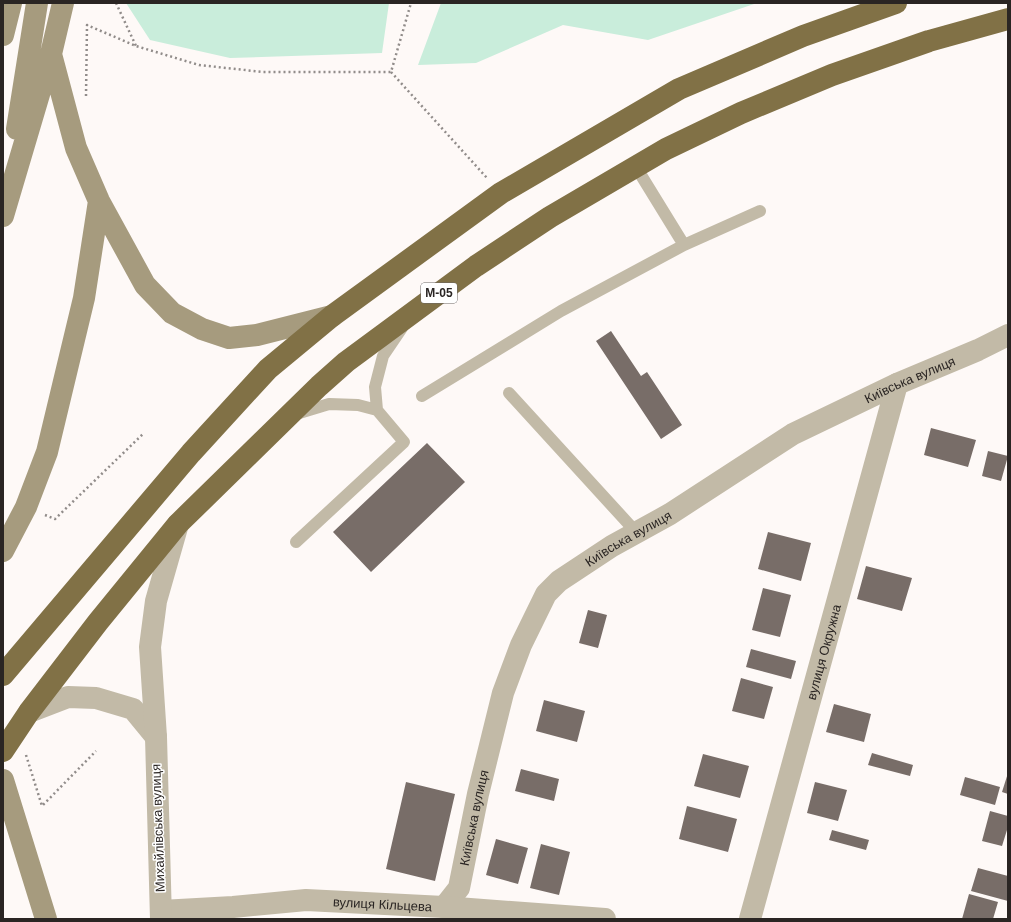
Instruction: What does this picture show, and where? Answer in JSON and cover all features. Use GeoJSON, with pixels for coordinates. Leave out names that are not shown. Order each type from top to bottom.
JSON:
{"type":"FeatureCollection","features":[{"type":"Feature","properties":{"kind":"highway"},"geometry":{"type":"LineString","coordinates":[[3,675],[191,453],[268,369],[332,316],[501,194],[679,89],[803,36],[896,3]]}},
{"type":"Feature","properties":{"kind":"highway","name":"М-05"},"geometry":{"type":"LineString","coordinates":[[3,751],[30,712],[98,622],[178,524],[319,386],[346,362],[476,266],[537,226],[666,149],[741,113],[832,75],[929,41],[1008,18]]}},
{"type":"Feature","properties":{"kind":"main road"},"geometry":{"type":"LineString","coordinates":[[3,33],[11,3]]}},
{"type":"Feature","properties":{"kind":"main road"},"geometry":{"type":"LineString","coordinates":[[4,214],[37,3]]}},
{"type":"Feature","properties":{"kind":"main road"},"geometry":{"type":"LineString","coordinates":[[4,214],[51,54],[63,3]]}},
{"type":"Feature","properties":{"kind":"main road"},"geometry":{"type":"LineString","coordinates":[[51,54],[76,148],[99,201],[145,285],[172,313],[202,329],[229,338],[257,335],[332,316]]}},
{"type":"Feature","properties":{"kind":"main road"},"geometry":{"type":"LineString","coordinates":[[3,551],[26,507],[47,452],[82,305],[99,201]]}},
{"type":"Feature","properties":{"kind":"main road"},"geometry":{"type":"LineString","coordinates":[[3,780],[46,919]]}},
{"type":"Feature","properties":{"kind":"street","name":"Київська вулиця"},"geometry":{"type":"LineString","coordinates":[[444,907],[459,888],[478,794],[503,693],[522,645],[546,594],[559,581],[612,546],[676,510],[793,434],[897,384],[978,350],[1008,335]]}},
{"type":"Feature","properties":{"kind":"street","name":"вулиця Окружна"},"geometry":{"type":"LineString","coordinates":[[750,919],[897,384]]}},
{"type":"Feature","properties":{"kind":"street","name":"Михайлівська вулиця"},"geometry":{"type":"LineString","coordinates":[[161,915],[156,737],[150,647],[156,601],[178,524]]}},
{"type":"Feature","properties":{"kind":"street"},"geometry":{"type":"LineString","coordinates":[[30,712],[68,697],[96,698],[133,709],[156,737]]}},
{"type":"Feature","properties":{"kind":"street"},"geometry":{"type":"LineString","coordinates":[[459,888],[470,910]]}},
{"type":"Feature","properties":{"kind":"street","name":"вулиця Кільцева"},"geometry":{"type":"LineString","coordinates":[[161,915],[306,900],[444,907],[605,919]]}},
{"type":"Feature","properties":{"kind":"lane"},"geometry":{"type":"LineString","coordinates":[[636,167],[684,245]]}},
{"type":"Feature","properties":{"kind":"lane"},"geometry":{"type":"LineString","coordinates":[[422,396],[561,311],[684,245],[760,211]]}},
{"type":"Feature","properties":{"kind":"lane"},"geometry":{"type":"LineString","coordinates":[[296,542],[404,442],[377,410],[375,387],[383,356],[411,314]]}},
{"type":"Feature","properties":{"kind":"lane"},"geometry":{"type":"LineString","coordinates":[[509,393],[636,532]]}},
{"type":"Feature","properties":{"kind":"lane"},"geometry":{"type":"LineString","coordinates":[[289,416],[329,404],[358,406],[377,410]]}},
{"type":"Feature","properties":{"kind":"path"},"geometry":{"type":"LineString","coordinates":[[116,3],[136,46]]}},
{"type":"Feature","properties":{"kind":"path"},"geometry":{"type":"LineString","coordinates":[[391,72],[411,3]]}},
{"type":"Feature","properties":{"kind":"path"},"geometry":{"type":"LineString","coordinates":[[86,98],[87,25],[136,46],[199,64],[263,72],[391,72],[501,194]]}},
{"type":"Feature","properties":{"kind":"path"},"geometry":{"type":"LineString","coordinates":[[26,507],[55,519],[144,433]]}},
{"type":"Feature","properties":{"kind":"path"},"geometry":{"type":"LineString","coordinates":[[42,806],[96,751]]}},
{"type":"Feature","properties":{"kind":"green space"},"geometry":{"type":"Polygon","coordinates":[[[126,3],[389,3],[382,53],[230,58],[150,40],[126,3]]]}},
{"type":"Feature","properties":{"kind":"green space"},"geometry":{"type":"Polygon","coordinates":[[[441,3],[757,3],[648,40],[563,25],[476,63],[418,65],[441,3]]]}},
{"type":"Feature","properties":{"kind":"building"},"geometry":{"type":"Polygon","coordinates":[[[611,331],[641,376],[647,372],[682,425],[661,439],[596,341],[611,331]]]}},
{"type":"Feature","properties":{"kind":"building"},"geometry":{"type":"Polygon","coordinates":[[[931,428],[976,440],[968,467],[924,455],[931,428]]]}},
{"type":"Feature","properties":{"kind":"building"},"geometry":{"type":"Polygon","coordinates":[[[427,443],[465,482],[371,572],[333,532],[427,443]]]}},
{"type":"Feature","properties":{"kind":"building"},"geometry":{"type":"Polygon","coordinates":[[[988,451],[1008,456],[1001,481],[982,476],[988,451]]]}},
{"type":"Feature","properties":{"kind":"building"},"geometry":{"type":"Polygon","coordinates":[[[768,532],[811,543],[801,581],[758,569],[768,532]]]}},
{"type":"Feature","properties":{"kind":"building"},"geometry":{"type":"Polygon","coordinates":[[[866,566],[912,578],[902,611],[857,599],[866,566]]]}},
{"type":"Feature","properties":{"kind":"building"},"geometry":{"type":"Polygon","coordinates":[[[763,588],[791,595],[780,637],[752,630],[763,588]]]}},
{"type":"Feature","properties":{"kind":"building"},"geometry":{"type":"Polygon","coordinates":[[[588,610],[607,615],[598,648],[579,643],[588,610]]]}},
{"type":"Feature","properties":{"kind":"building"},"geometry":{"type":"Polygon","coordinates":[[[751,649],[796,661],[791,679],[746,667],[751,649]]]}},
{"type":"Feature","properties":{"kind":"building"},"geometry":{"type":"Polygon","coordinates":[[[741,678],[773,687],[764,719],[732,711],[741,678]]]}},
{"type":"Feature","properties":{"kind":"building"},"geometry":{"type":"Polygon","coordinates":[[[544,700],[585,711],[577,742],[536,731],[544,700]]]}},
{"type":"Feature","properties":{"kind":"building"},"geometry":{"type":"Polygon","coordinates":[[[834,704],[871,714],[864,742],[826,732],[834,704]]]}},
{"type":"Feature","properties":{"kind":"building"},"geometry":{"type":"Polygon","coordinates":[[[872,753],[913,765],[910,776],[868,765],[872,753]]]}},
{"type":"Feature","properties":{"kind":"building"},"geometry":{"type":"Polygon","coordinates":[[[703,754],[749,766],[740,798],[694,786],[703,754]]]}},
{"type":"Feature","properties":{"kind":"building"},"geometry":{"type":"Polygon","coordinates":[[[521,769],[559,779],[554,801],[515,791],[521,769]]]}},
{"type":"Feature","properties":{"kind":"building"},"geometry":{"type":"Polygon","coordinates":[[[1008,773],[1008,794],[1002,792],[1008,773]]]}},
{"type":"Feature","properties":{"kind":"building"},"geometry":{"type":"Polygon","coordinates":[[[965,777],[1000,787],[995,805],[960,795],[965,777]]]}},
{"type":"Feature","properties":{"kind":"building"},"geometry":{"type":"Polygon","coordinates":[[[406,782],[455,794],[435,881],[386,869],[406,782]]]}},
{"type":"Feature","properties":{"kind":"building"},"geometry":{"type":"Polygon","coordinates":[[[815,782],[847,790],[838,821],[807,813],[815,782]]]}},
{"type":"Feature","properties":{"kind":"building"},"geometry":{"type":"Polygon","coordinates":[[[687,806],[737,819],[728,852],[679,839],[687,806]]]}},
{"type":"Feature","properties":{"kind":"building"},"geometry":{"type":"Polygon","coordinates":[[[990,811],[1008,816],[1008,830],[1002,846],[982,841],[990,811]]]}},
{"type":"Feature","properties":{"kind":"building"},"geometry":{"type":"Polygon","coordinates":[[[832,830],[869,840],[866,850],[829,840],[832,830]]]}},
{"type":"Feature","properties":{"kind":"building"},"geometry":{"type":"Polygon","coordinates":[[[496,839],[528,848],[518,884],[486,875],[496,839]]]}},
{"type":"Feature","properties":{"kind":"building"},"geometry":{"type":"Polygon","coordinates":[[[541,844],[570,852],[559,895],[530,888],[541,844]]]}},
{"type":"Feature","properties":{"kind":"building"},"geometry":{"type":"Polygon","coordinates":[[[978,868],[1008,876],[1008,901],[971,891],[978,868]]]}},
{"type":"Feature","properties":{"kind":"building"},"geometry":{"type":"Polygon","coordinates":[[[969,894],[998,902],[993,919],[962,919],[969,894]]]}}]}
